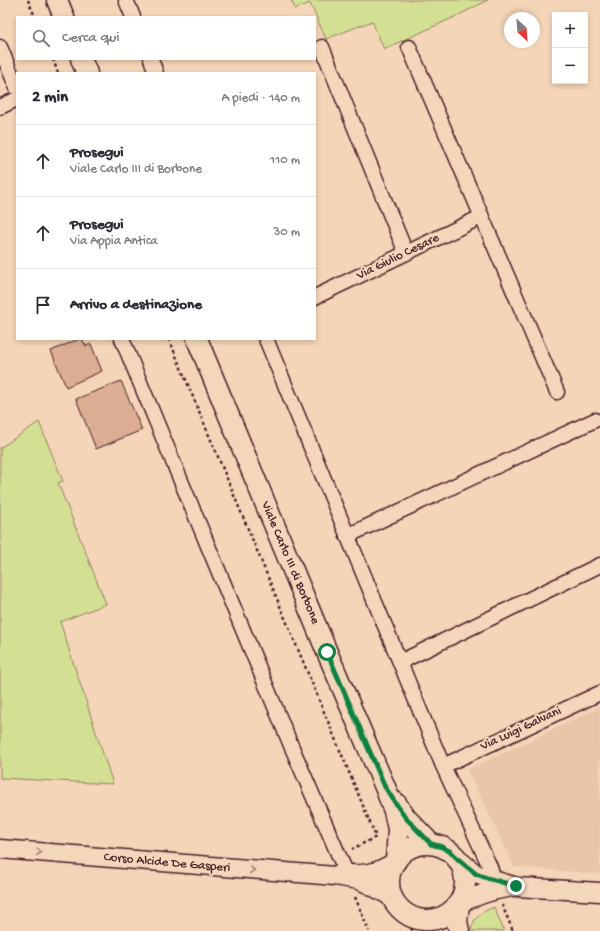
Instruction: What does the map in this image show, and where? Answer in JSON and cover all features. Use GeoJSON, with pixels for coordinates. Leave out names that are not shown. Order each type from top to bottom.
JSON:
{"type":"FeatureCollection","features":[{"type":"Feature","properties":{"kind":"main road"},"geometry":{"type":"LineString","coordinates":[[57,0],[64,16]]}},
{"type":"Feature","properties":{"kind":"main road"},"geometry":{"type":"LineString","coordinates":[[81,60],[87,72]]}},
{"type":"Feature","properties":{"kind":"main road","name":"Viale Carlo III di Borbone"},"geometry":{"type":"LineString","coordinates":[[197,340],[327,652],[385,787],[394,811],[398,829],[396,861]]}},
{"type":"Feature","properties":{"kind":"main road","name":"Viale Carlo III di Borbone"},"geometry":{"type":"LineString","coordinates":[[385,787],[406,818],[431,844]]}},
{"type":"Feature","properties":{"kind":"main road","name":"Viale Carlo III di Borbone"},"geometry":{"type":"LineString","coordinates":[[392,897],[389,878],[392,869],[396,861],[409,849],[420,845],[431,844],[442,847],[451,852],[459,860]]}},
{"type":"Feature","properties":{"kind":"main road"},"geometry":{"type":"LineString","coordinates":[[458,931],[457,922],[459,904],[464,893],[466,882],[464,870],[459,860]]}},
{"type":"Feature","properties":{"kind":"main road"},"geometry":{"type":"LineString","coordinates":[[392,897],[399,908],[418,924],[440,918],[451,912],[459,904]]}},
{"type":"Feature","properties":{"kind":"street"},"geometry":{"type":"LineString","coordinates":[[126,0],[133,16]]}},
{"type":"Feature","properties":{"kind":"street"},"geometry":{"type":"LineString","coordinates":[[0,47],[16,86]]}},
{"type":"Feature","properties":{"kind":"street"},"geometry":{"type":"LineString","coordinates":[[322,47],[406,253]]}},
{"type":"Feature","properties":{"kind":"street"},"geometry":{"type":"LineString","coordinates":[[409,47],[557,392]]}},
{"type":"Feature","properties":{"kind":"street"},"geometry":{"type":"LineString","coordinates":[[151,60],[156,72]]}},
{"type":"Feature","properties":{"kind":"street"},"geometry":{"type":"LineString","coordinates":[[0,107],[16,99]]}},
{"type":"Feature","properties":{"kind":"street","name":"Via Giulio Cesare"},"geometry":{"type":"LineString","coordinates":[[316,297],[481,217]]}},
{"type":"Feature","properties":{"kind":"street"},"geometry":{"type":"LineString","coordinates":[[122,340],[287,735],[339,855],[344,876]]}},
{"type":"Feature","properties":{"kind":"street"},"geometry":{"type":"LineString","coordinates":[[266,340],[443,766],[490,867],[495,885]]}},
{"type":"Feature","properties":{"kind":"street"},"geometry":{"type":"LineString","coordinates":[[347,536],[595,420]]}},
{"type":"Feature","properties":{"kind":"street"},"geometry":{"type":"LineString","coordinates":[[400,662],[600,565]]}},
{"type":"Feature","properties":{"kind":"street","name":"Via Luigi Galvani"},"geometry":{"type":"LineString","coordinates":[[443,766],[600,693]]}},
{"type":"Feature","properties":{"kind":"street","name":"Corso Alcide De Gasperi"},"geometry":{"type":"LineString","coordinates":[[0,849],[344,876],[359,880],[392,897]]}},
{"type":"Feature","properties":{"kind":"street"},"geometry":{"type":"LineString","coordinates":[[459,860],[476,874],[495,885],[600,892]]}},
{"type":"Feature","properties":{"kind":"street","name":"Corso Alcide De Gasperi"},"geometry":{"type":"LineString","coordinates":[[344,876],[370,873],[384,869],[396,861]]}},
{"type":"Feature","properties":{"kind":"street"},"geometry":{"type":"LineString","coordinates":[[459,904],[495,885]]}},
{"type":"Feature","properties":{"kind":"path"},"geometry":{"type":"LineString","coordinates":[[28,0],[35,16]]}},
{"type":"Feature","properties":{"kind":"path"},"geometry":{"type":"LineString","coordinates":[[53,60],[58,72]]}},
{"type":"Feature","properties":{"kind":"path"},"geometry":{"type":"LineString","coordinates":[[169,340],[376,837],[339,855]]}},
{"type":"Feature","properties":{"kind":"path"},"geometry":{"type":"LineString","coordinates":[[344,876],[352,890],[369,931]]}},
{"type":"Feature","properties":{"kind":"path"},"geometry":{"type":"LineString","coordinates":[[495,885],[513,931]]}},
{"type":"Feature","properties":{"kind":"shaded area"},"geometry":{"type":"Polygon","coordinates":[[[600,707],[600,874],[514,867],[467,770],[600,707]]]}},
{"type":"Feature","properties":{"kind":"green space"},"geometry":{"type":"Polygon","coordinates":[[[291,0],[488,0],[459,15],[384,49],[372,21],[326,39],[310,3],[295,9],[291,0]]]}},
{"type":"Feature","properties":{"kind":"green space"},"geometry":{"type":"Polygon","coordinates":[[[39,422],[63,481],[58,483],[106,604],[60,622],[113,784],[0,778],[0,448],[39,422]]]}},
{"type":"Feature","properties":{"kind":"green space"},"geometry":{"type":"Polygon","coordinates":[[[494,907],[504,931],[471,931],[476,919],[494,907]]]}},
{"type":"Feature","properties":{"kind":"building"},"geometry":{"type":"Polygon","coordinates":[[[77,340],[83,340],[86,346],[91,344],[102,371],[66,387],[51,351],[77,340]]]}},
{"type":"Feature","properties":{"kind":"building"},"geometry":{"type":"Polygon","coordinates":[[[121,381],[142,430],[96,449],[76,399],[121,381]]]}},
{"type":"Feature","properties":{"kind":"route"},"geometry":{"type":"LineString","coordinates":[[327,652],[385,787],[406,818],[431,844],[442,847],[451,852],[476,874],[516,886]]}}]}
